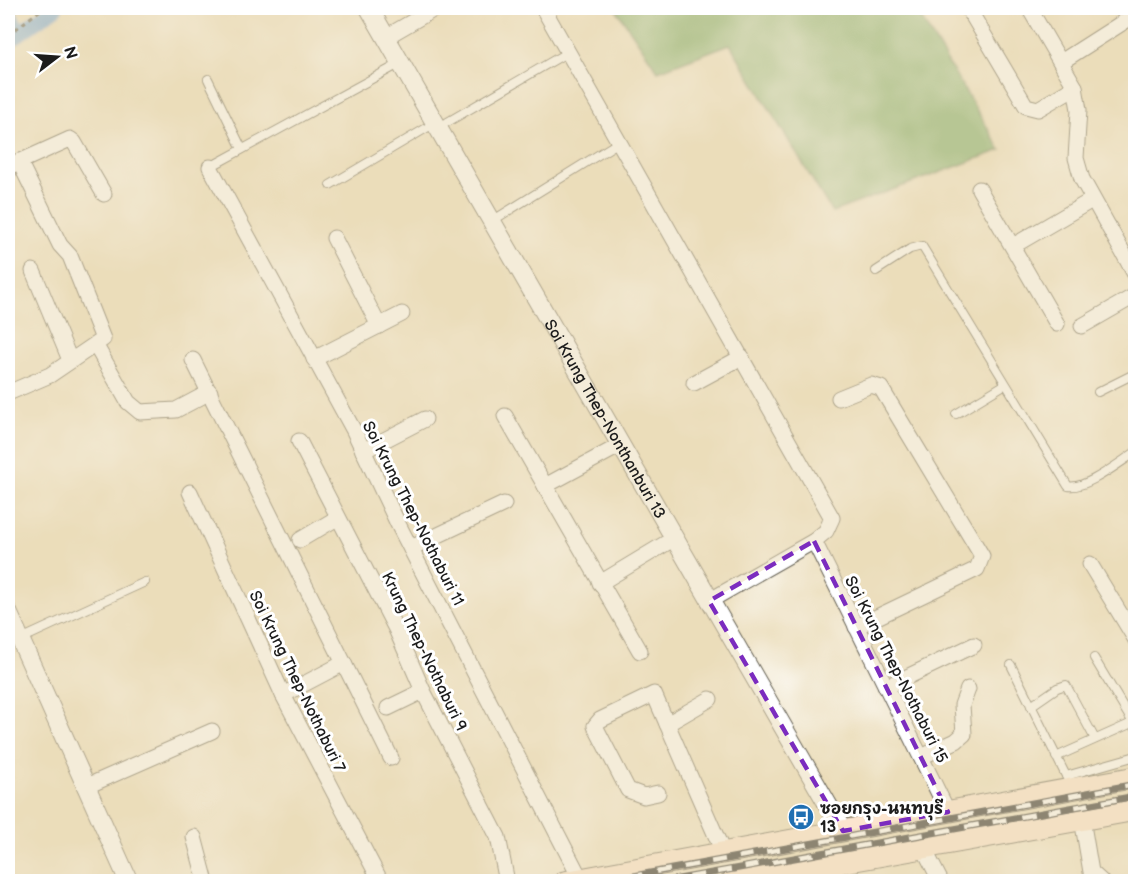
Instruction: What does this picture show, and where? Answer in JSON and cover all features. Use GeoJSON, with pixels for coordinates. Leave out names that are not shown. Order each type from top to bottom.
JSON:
{"type":"FeatureCollection","features":[{"type":"Feature","properties":{"kind":"main road"},"geometry":{"type":"LineString","coordinates":[[572,880],[948,812],[1069,783],[1136,777]]}},
{"type":"Feature","properties":{"kind":"main road"},"geometry":{"type":"LineString","coordinates":[[737,881],[1136,810]]}},
{"type":"Feature","properties":{"kind":"main road"},"geometry":{"type":"LineString","coordinates":[[843,831],[850,860]]}},
{"type":"Feature","properties":{"kind":"street","name":"Soi Krung Thep-Nonthanburi 13"},"geometry":{"type":"LineString","coordinates":[[369,8],[438,125],[619,446],[843,831]]}},
{"type":"Feature","properties":{"kind":"street"},"geometry":{"type":"LineString","coordinates":[[386,37],[436,8]]}},
{"type":"Feature","properties":{"kind":"street"},"geometry":{"type":"LineString","coordinates":[[543,8],[832,518],[826,531],[814,541],[709,601]]}},
{"type":"Feature","properties":{"kind":"street"},"geometry":{"type":"LineString","coordinates":[[968,8],[1026,106],[1038,109],[1075,87]]}},
{"type":"Feature","properties":{"kind":"street"},"geometry":{"type":"LineString","coordinates":[[1029,8],[1075,87],[1079,110],[1076,158],[1082,179],[1136,276]]}},
{"type":"Feature","properties":{"kind":"street"},"geometry":{"type":"LineString","coordinates":[[1061,62],[1136,14]]}},
{"type":"Feature","properties":{"kind":"street"},"geometry":{"type":"LineString","coordinates":[[8,393],[50,375],[70,360],[96,346],[104,337],[78,275],[13,164],[67,140],[73,140],[104,194]]}},
{"type":"Feature","properties":{"kind":"street","name":"Soi Krung Thep-Nothaburi 11"},"geometry":{"type":"LineString","coordinates":[[210,166],[363,451],[572,880]]}},
{"type":"Feature","properties":{"kind":"street"},"geometry":{"type":"LineString","coordinates":[[979,189],[1057,324]]}},
{"type":"Feature","properties":{"kind":"street"},"geometry":{"type":"LineString","coordinates":[[1013,246],[1092,200]]}},
{"type":"Feature","properties":{"kind":"street"},"geometry":{"type":"LineString","coordinates":[[333,238],[379,326]]}},
{"type":"Feature","properties":{"kind":"street"},"geometry":{"type":"LineString","coordinates":[[33,271],[70,360]]}},
{"type":"Feature","properties":{"kind":"street"},"geometry":{"type":"LineString","coordinates":[[1082,326],[1136,295]]}},
{"type":"Feature","properties":{"kind":"street"},"geometry":{"type":"LineString","coordinates":[[314,359],[402,314]]}},
{"type":"Feature","properties":{"kind":"street"},"geometry":{"type":"LineString","coordinates":[[96,346],[128,402],[140,412],[176,410],[210,392]]}},
{"type":"Feature","properties":{"kind":"street"},"geometry":{"type":"LineString","coordinates":[[694,383],[742,357]]}},
{"type":"Feature","properties":{"kind":"street"},"geometry":{"type":"LineString","coordinates":[[193,360],[391,758]]}},
{"type":"Feature","properties":{"kind":"street"},"geometry":{"type":"LineString","coordinates":[[839,398],[871,385],[881,388],[982,556],[977,569],[856,627]]}},
{"type":"Feature","properties":{"kind":"street"},"geometry":{"type":"LineString","coordinates":[[505,416],[640,651]]}},
{"type":"Feature","properties":{"kind":"street"},"geometry":{"type":"LineString","coordinates":[[363,451],[425,419]]}},
{"type":"Feature","properties":{"kind":"street","name":"Krung Thep-Nothaburi 9"},"geometry":{"type":"LineString","coordinates":[[299,441],[396,629],[423,691],[498,837],[507,882]]}},
{"type":"Feature","properties":{"kind":"street"},"geometry":{"type":"LineString","coordinates":[[545,486],[619,446]]}},
{"type":"Feature","properties":{"kind":"street","name":"Soi Krung Thep-Nothaburi 7"},"geometry":{"type":"LineString","coordinates":[[190,492],[283,695],[381,882]]}},
{"type":"Feature","properties":{"kind":"street"},"geometry":{"type":"LineString","coordinates":[[411,548],[504,504]]}},
{"type":"Feature","properties":{"kind":"street"},"geometry":{"type":"LineString","coordinates":[[300,540],[337,518]]}},
{"type":"Feature","properties":{"kind":"street"},"geometry":{"type":"LineString","coordinates":[[600,583],[673,539]]}},
{"type":"Feature","properties":{"kind":"street","name":"Soi Krung Thep-Nothaburi 15"},"geometry":{"type":"LineString","coordinates":[[814,541],[948,812]]}},
{"type":"Feature","properties":{"kind":"street"},"geometry":{"type":"LineString","coordinates":[[1090,564],[1136,640]]}},
{"type":"Feature","properties":{"kind":"street"},"geometry":{"type":"LineString","coordinates":[[8,612],[129,882]]}},
{"type":"Feature","properties":{"kind":"street"},"geometry":{"type":"LineString","coordinates":[[886,687],[974,645]]}},
{"type":"Feature","properties":{"kind":"street"},"geometry":{"type":"LineString","coordinates":[[283,695],[344,663]]}},
{"type":"Feature","properties":{"kind":"street"},"geometry":{"type":"LineString","coordinates":[[921,757],[964,734],[962,705],[968,689]]}},
{"type":"Feature","properties":{"kind":"street"},"geometry":{"type":"LineString","coordinates":[[388,708],[423,691]]}},
{"type":"Feature","properties":{"kind":"street"},"geometry":{"type":"LineString","coordinates":[[658,793],[644,796],[628,790],[595,726],[600,720],[654,694],[723,852]]}},
{"type":"Feature","properties":{"kind":"street"},"geometry":{"type":"LineString","coordinates":[[667,724],[710,699]]}},
{"type":"Feature","properties":{"kind":"street"},"geometry":{"type":"LineString","coordinates":[[85,787],[212,731]]}},
{"type":"Feature","properties":{"kind":"street"},"geometry":{"type":"LineString","coordinates":[[1082,819],[1091,872],[1102,882]]}},
{"type":"Feature","properties":{"kind":"street"},"geometry":{"type":"LineString","coordinates":[[194,837],[206,882]]}},
{"type":"Feature","properties":{"kind":"street"},"geometry":{"type":"LineString","coordinates":[[923,847],[941,882]]}},
{"type":"Feature","properties":{"kind":"lane"},"geometry":{"type":"LineString","coordinates":[[330,185],[568,52]]}},
{"type":"Feature","properties":{"kind":"lane"},"geometry":{"type":"LineString","coordinates":[[210,166],[402,63]]}},
{"type":"Feature","properties":{"kind":"lane"},"geometry":{"type":"LineString","coordinates":[[208,79],[242,148]]}},
{"type":"Feature","properties":{"kind":"lane"},"geometry":{"type":"LineString","coordinates":[[492,222],[620,141]]}},
{"type":"Feature","properties":{"kind":"lane"},"geometry":{"type":"LineString","coordinates":[[876,271],[910,249],[922,246],[1004,385],[1068,486],[1078,486],[1088,482],[1136,452]]}},
{"type":"Feature","properties":{"kind":"lane"},"geometry":{"type":"LineString","coordinates":[[1098,392],[1136,373]]}},
{"type":"Feature","properties":{"kind":"lane"},"geometry":{"type":"LineString","coordinates":[[956,414],[1004,385]]}},
{"type":"Feature","properties":{"kind":"lane"},"geometry":{"type":"LineString","coordinates":[[20,640],[145,582]]}},
{"type":"Feature","properties":{"kind":"lane"},"geometry":{"type":"LineString","coordinates":[[1056,757],[1134,725],[1094,658]]}},
{"type":"Feature","properties":{"kind":"lane"},"geometry":{"type":"LineString","coordinates":[[1011,665],[1069,783],[1136,756]]}},
{"type":"Feature","properties":{"kind":"lane"},"geometry":{"type":"LineString","coordinates":[[1031,706],[1057,688],[1066,685],[1095,740]]}},
{"type":"Feature","properties":{"kind":"path"},"geometry":{"type":"LineString","coordinates":[[8,35],[43,8]]}},
{"type":"Feature","properties":{"kind":"highlighted area"},"geometry":{"type":"Polygon","coordinates":[[[814,541],[948,812],[843,831],[709,601],[814,541]]]}},
{"type":"Feature","properties":{"kind":"green space"},"geometry":{"type":"Polygon","coordinates":[[[615,8],[780,8],[782,10],[786,8],[915,8],[1001,150],[832,212],[730,44],[658,71],[615,8]]]}},
{"type":"Feature","properties":{"kind":"waterway"},"geometry":{"type":"LineString","coordinates":[[8,41],[55,8]]}},
{"type":"Feature","properties":{"kind":"waterway"},"geometry":{"type":"LineString","coordinates":[[8,11],[19,33]]}},
{"type":"Feature","properties":{"kind":"railway"},"geometry":{"type":"LineString","coordinates":[[601,882],[1136,784]]}},
{"type":"Feature","properties":{"kind":"railway"},"geometry":{"type":"LineString","coordinates":[[662,882],[1136,796]]}},
{"type":"Feature","properties":{"kind":"place","name":"ซอยกรุง-นนทบุรี 13"},"geometry":{"type":"Point","coordinates":[801,817]}}]}
